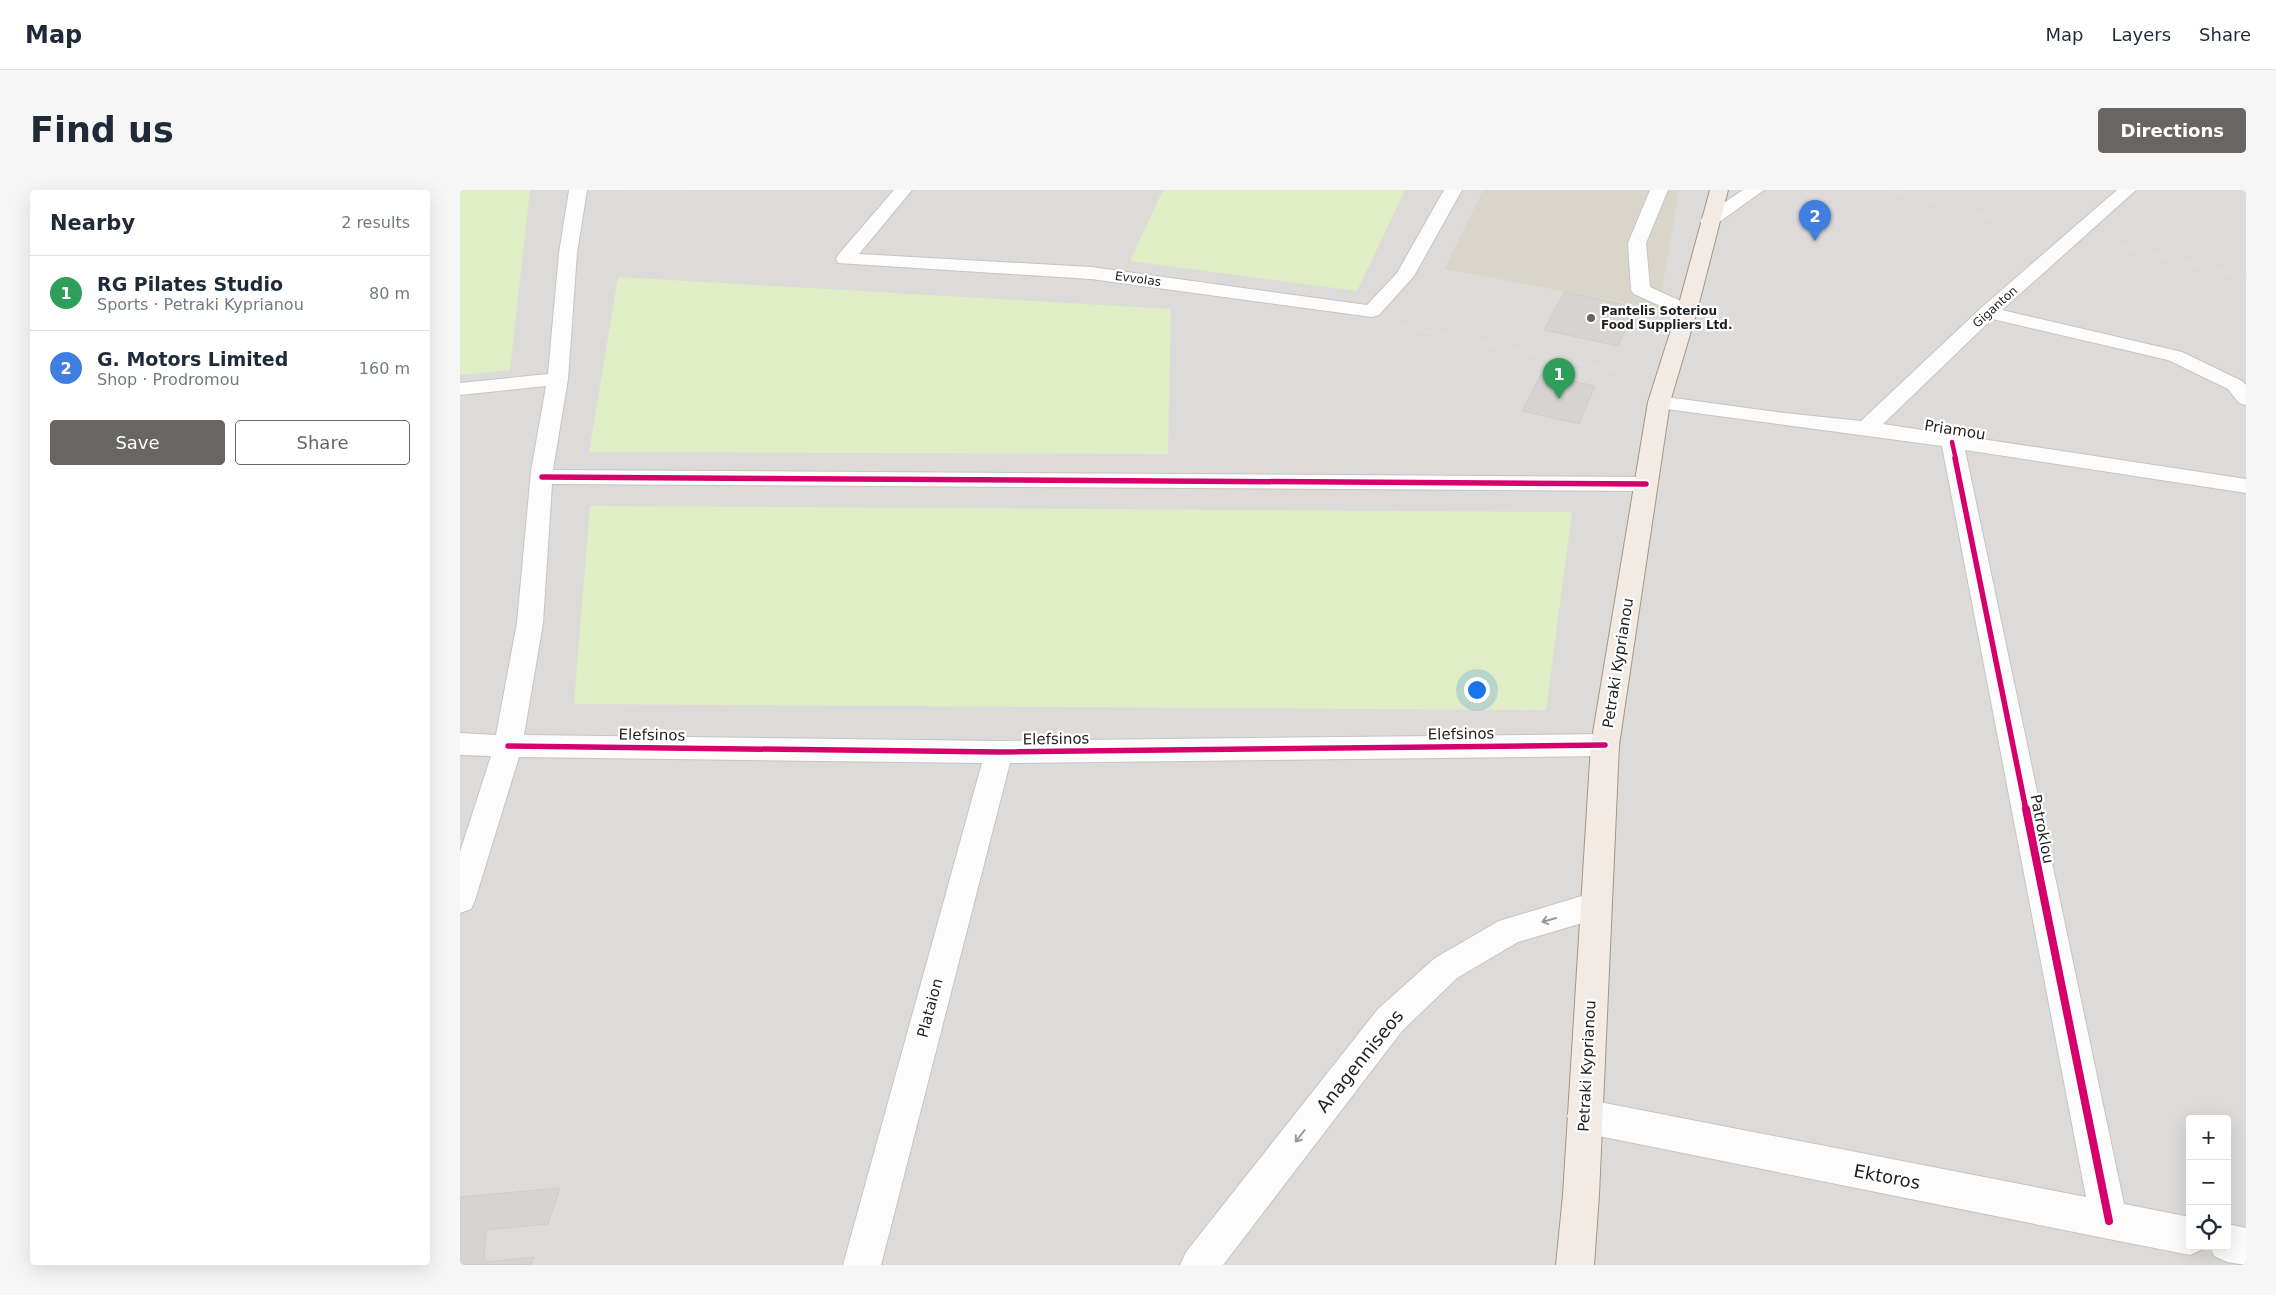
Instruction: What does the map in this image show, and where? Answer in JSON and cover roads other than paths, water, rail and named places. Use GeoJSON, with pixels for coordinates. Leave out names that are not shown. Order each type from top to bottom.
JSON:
{"type":"FeatureCollection","features":[{"type":"Feature","properties":{"kind":"main road","name":"Petraki Kyprianou"},"geometry":{"type":"LineString","coordinates":[[1575,1265],[1581,1195],[1605,745],[1662,391],[1688,311],[1718,190]]}},
{"type":"Feature","properties":{"kind":"street"},"geometry":{"type":"LineString","coordinates":[[460,900],[508,746],[530,623],[542,477],[558,379],[568,254],[578,190]]}},
{"type":"Feature","properties":{"kind":"street","name":"EvvoIas"},"geometry":{"type":"LineString","coordinates":[[902,190],[845,259],[1091,273],[1372,311],[1406,276],[1453,190]]}},
{"type":"Feature","properties":{"kind":"street"},"geometry":{"type":"LineString","coordinates":[[1658,190],[1637,243],[1641,290],[1688,311]]}},
{"type":"Feature","properties":{"kind":"street"},"geometry":{"type":"LineString","coordinates":[[1709,221],[1755,190]]}},
{"type":"Feature","properties":{"kind":"street","name":"Giganton"},"geometry":{"type":"LineString","coordinates":[[1866,428],[1988,312],[2075,238],[2127,190]]}},
{"type":"Feature","properties":{"kind":"street"},"geometry":{"type":"LineString","coordinates":[[1988,312],[2175,356],[2234,385],[2246,399]]}},
{"type":"Feature","properties":{"kind":"street"},"geometry":{"type":"LineString","coordinates":[[460,389],[558,379]]}},
{"type":"Feature","properties":{"kind":"street","name":"Priamou"},"geometry":{"type":"LineString","coordinates":[[1662,391],[1784,420],[1866,428],[2246,486]]}},
{"type":"Feature","properties":{"kind":"street","name":"Patroklou"},"geometry":{"type":"LineString","coordinates":[[1952,442],[2109,1221]]}},
{"type":"Feature","properties":{"kind":"street"},"geometry":{"type":"LineString","coordinates":[[542,477],[1646,484]]}},
{"type":"Feature","properties":{"kind":"street","name":"Elefsinos"},"geometry":{"type":"LineString","coordinates":[[460,744],[999,752],[1605,745]]}},
{"type":"Feature","properties":{"kind":"street","name":"Plataion"},"geometry":{"type":"LineString","coordinates":[[862,1265],[999,752]]}},
{"type":"Feature","properties":{"kind":"street","name":"Anagenniseos"},"geometry":{"type":"LineString","coordinates":[[1199,1265],[1390,1020],[1446,968],[1510,931],[1595,906]]}},
{"type":"Feature","properties":{"kind":"street","name":"Ektoros"},"geometry":{"type":"LineString","coordinates":[[1584,1116],[2186,1235]]}},
{"type":"Feature","properties":{"kind":"street"},"geometry":{"type":"LineString","coordinates":[[2231,1244],[2246,1247]]}},
{"type":"Feature","properties":{"kind":"place","name":"G. Motors Limited"},"geometry":{"type":"Point","coordinates":[1815,241]}},
{"type":"Feature","properties":{"kind":"place","name":"Pantelis Soteriou Food Suppliers Ltd."},"geometry":{"type":"Point","coordinates":[1591,318]}},
{"type":"Feature","properties":{"kind":"place","name":"RG Pilates Studio"},"geometry":{"type":"Point","coordinates":[1559,399]}}]}
